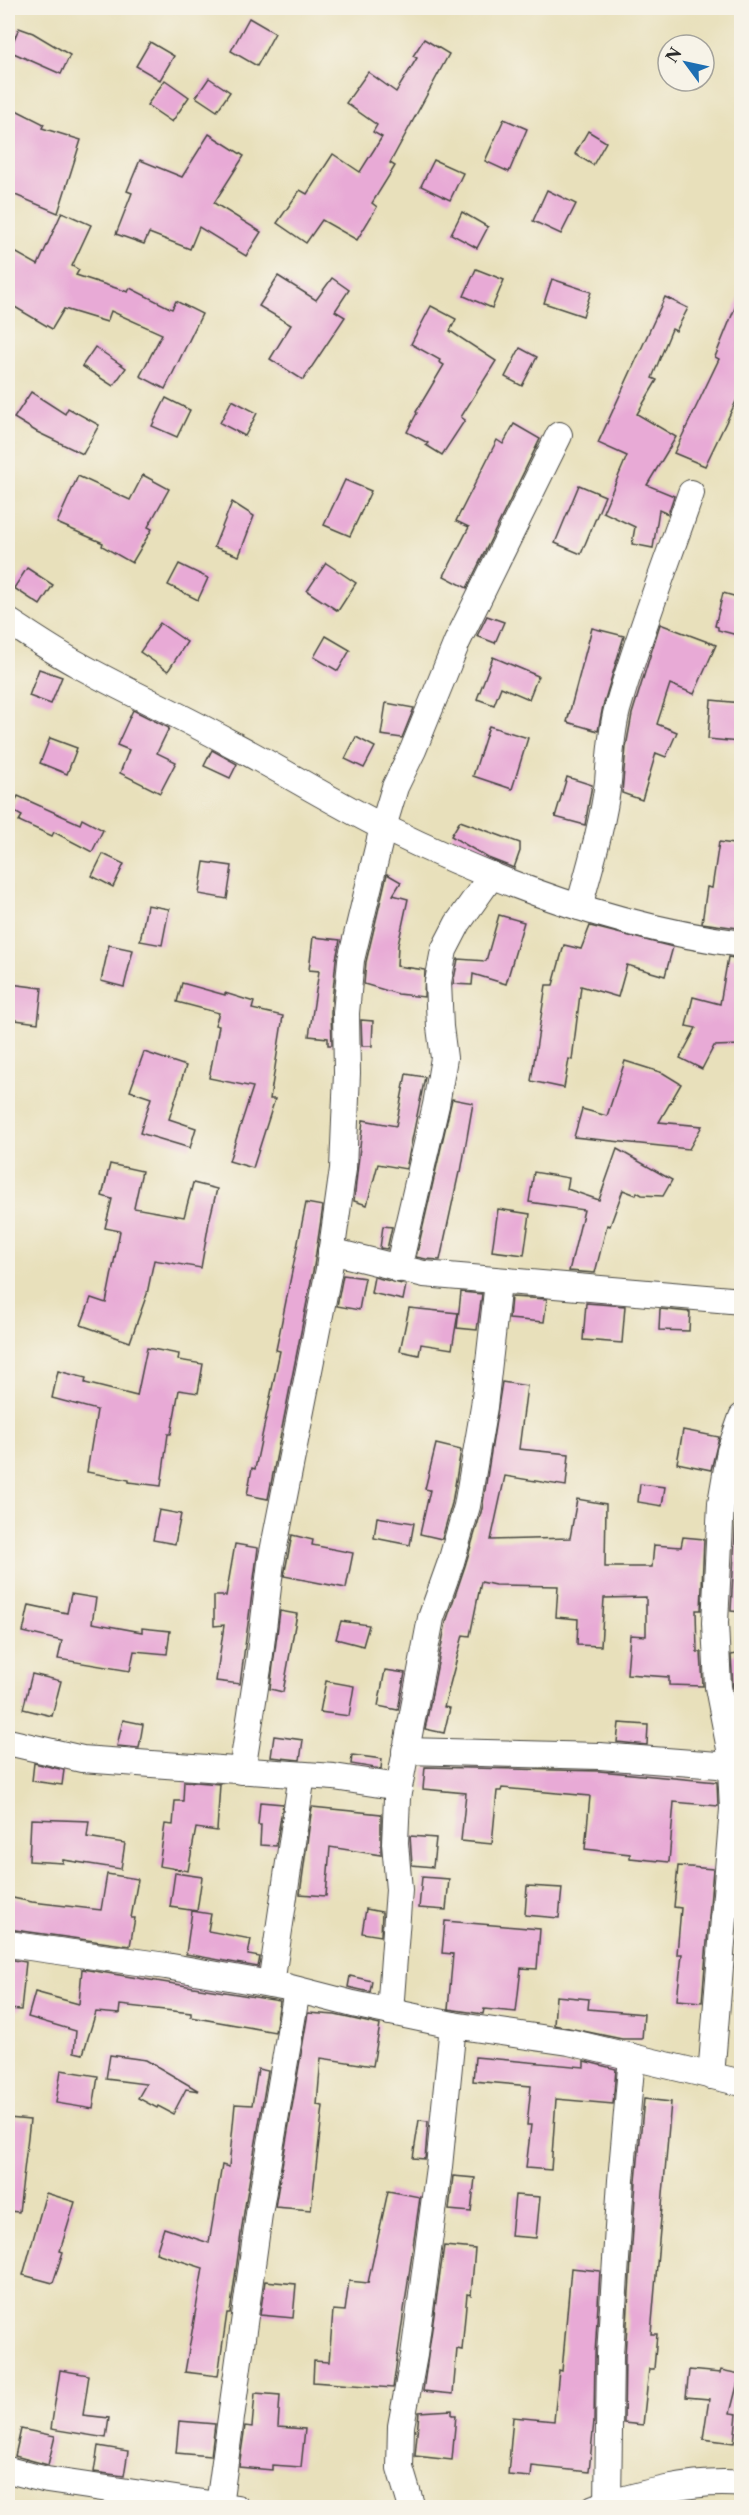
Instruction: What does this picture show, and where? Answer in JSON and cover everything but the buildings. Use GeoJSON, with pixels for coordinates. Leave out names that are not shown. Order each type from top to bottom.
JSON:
{"type":"FeatureCollection","features":[{"type":"Feature","properties":{"kind":"street"},"geometry":{"type":"LineString","coordinates":[[243,1771],[271,1562],[331,1251],[343,1169],[347,1073],[346,1013],[351,960],[395,787],[413,750],[457,642],[559,435]]}},
{"type":"Feature","properties":{"kind":"street"},"geometry":{"type":"LineString","coordinates":[[579,907],[596,843],[608,783],[609,749],[617,711],[638,642],[691,493]]}},
{"type":"Feature","properties":{"kind":"street"},"geometry":{"type":"LineString","coordinates":[[8,621],[76,664],[230,742],[383,827],[442,856],[615,919],[688,937],[741,944]]}},
{"type":"Feature","properties":{"kind":"street"},"geometry":{"type":"LineString","coordinates":[[398,1269],[436,1105],[444,1058],[438,982],[444,950],[458,923],[492,875]]}},
{"type":"Feature","properties":{"kind":"street"},"geometry":{"type":"LineString","coordinates":[[331,1251],[398,1269],[498,1282],[741,1301]]}},
{"type":"Feature","properties":{"kind":"street"},"geometry":{"type":"LineString","coordinates":[[390,2012],[399,1890],[395,1843],[399,1787],[431,1618],[451,1562],[467,1506],[484,1407],[498,1282]]}},
{"type":"Feature","properties":{"kind":"street"},"geometry":{"type":"LineString","coordinates":[[711,2076],[733,1809],[730,1749],[718,1687],[715,1623],[721,1503],[730,1451],[741,1417]]}},
{"type":"Feature","properties":{"kind":"street"},"geometry":{"type":"LineString","coordinates":[[8,1742],[82,1759],[334,1777],[399,1787]]}},
{"type":"Feature","properties":{"kind":"street"},"geometry":{"type":"LineString","coordinates":[[405,1750],[600,1756],[731,1766]]}},
{"type":"Feature","properties":{"kind":"street"},"geometry":{"type":"LineString","coordinates":[[272,1984],[302,1775]]}},
{"type":"Feature","properties":{"kind":"street"},"geometry":{"type":"LineString","coordinates":[[8,1944],[166,1966],[272,1984],[453,2025],[568,2042],[741,2083]]}},
{"type":"Feature","properties":{"kind":"street"},"geometry":{"type":"LineString","coordinates":[[8,2470],[47,2480],[92,2497],[228,2506],[259,2214],[297,1989]]}},
{"type":"Feature","properties":{"kind":"street"},"geometry":{"type":"LineString","coordinates":[[412,2508],[400,2468],[401,2426],[414,2355],[439,2167],[453,2025]]}},
{"type":"Feature","properties":{"kind":"street"},"geometry":{"type":"LineString","coordinates":[[632,2057],[621,2180],[601,2506],[655,2491],[708,2483],[741,2484]]}}]}
